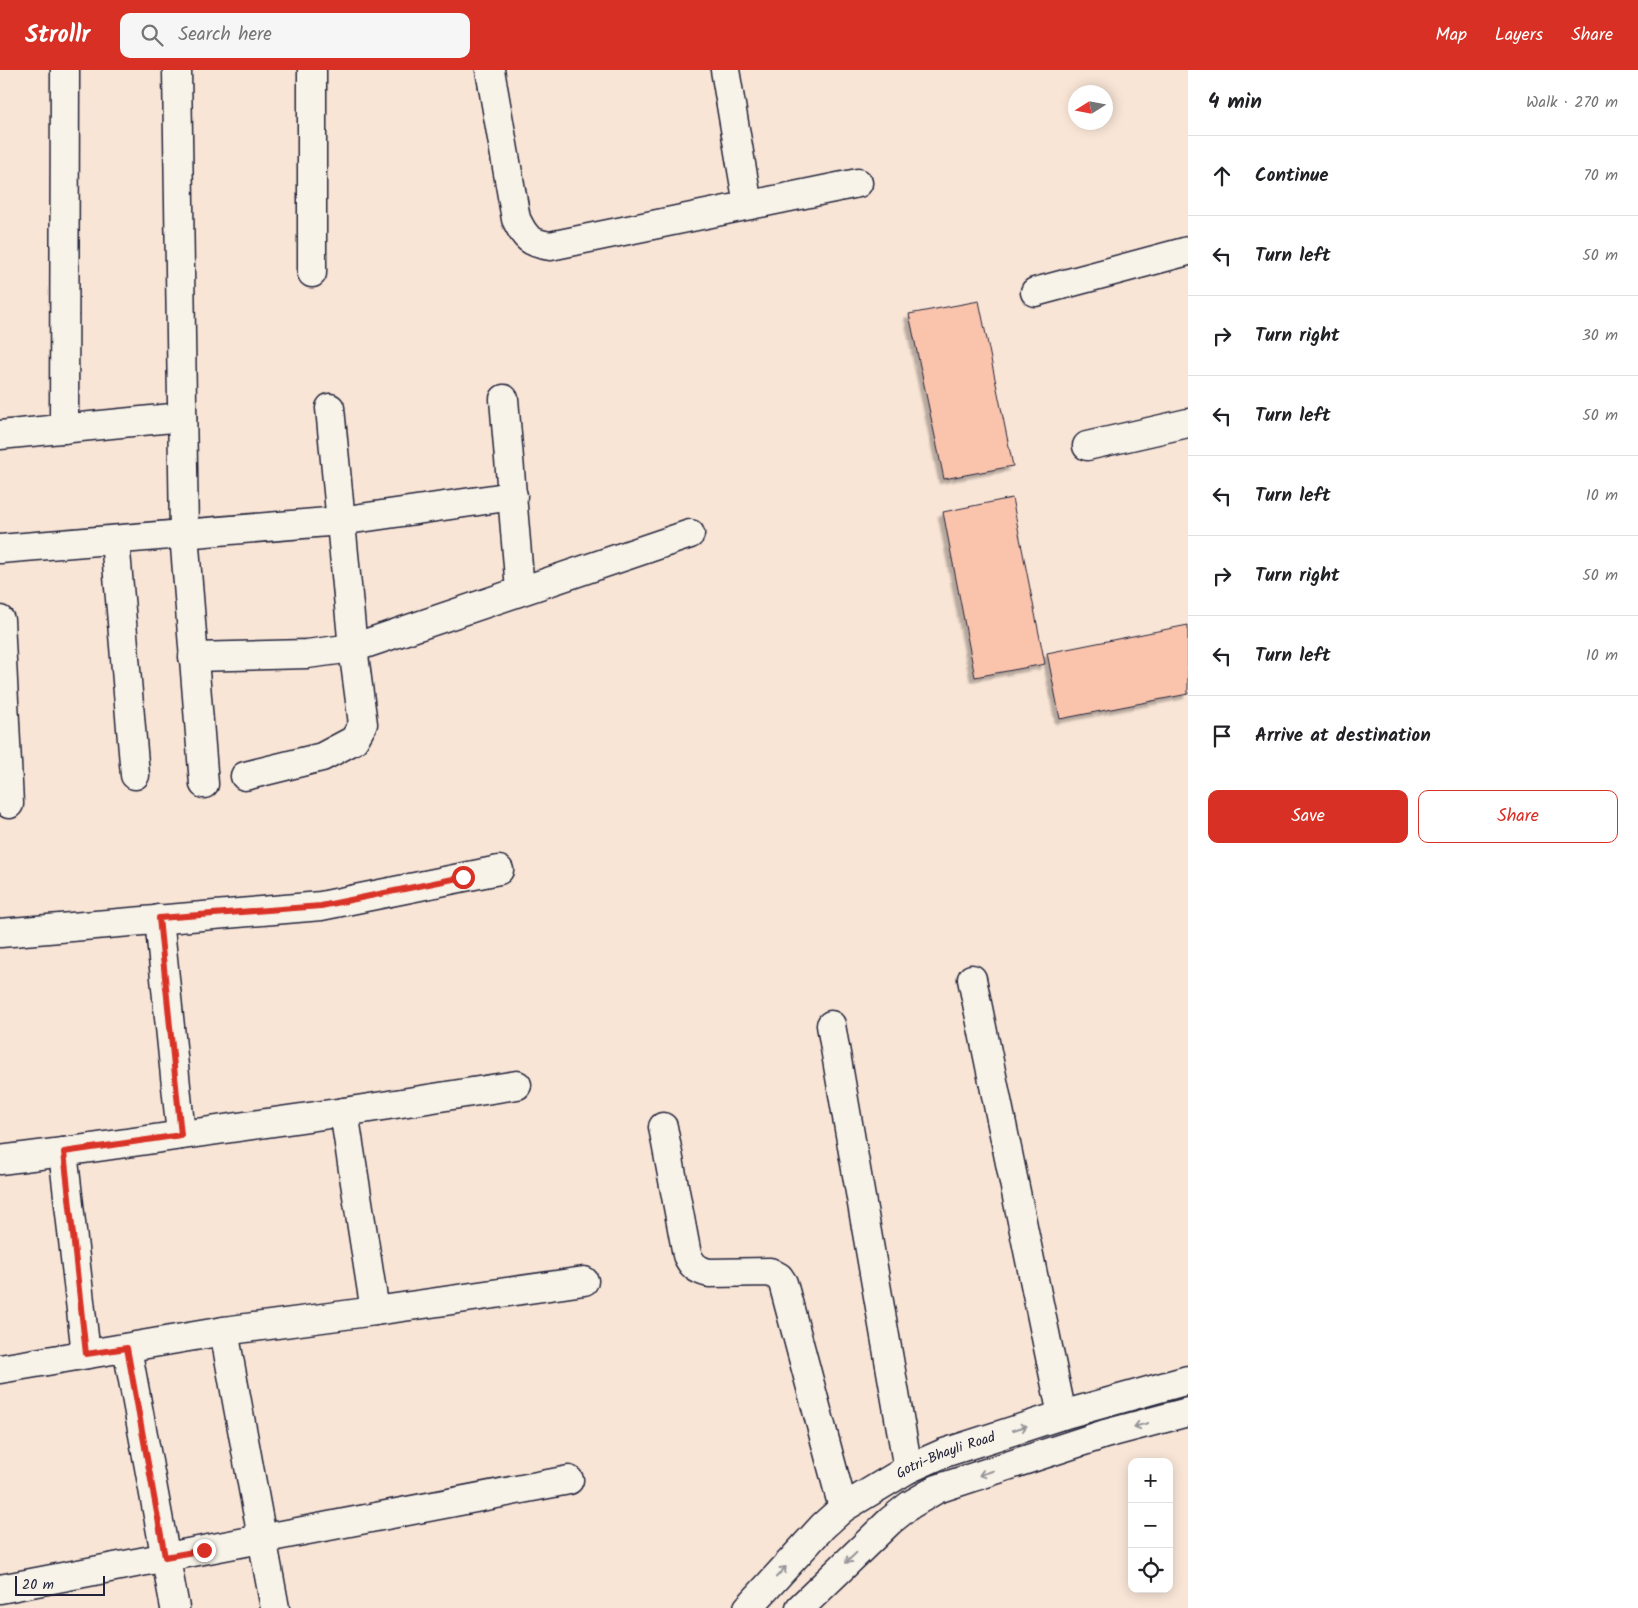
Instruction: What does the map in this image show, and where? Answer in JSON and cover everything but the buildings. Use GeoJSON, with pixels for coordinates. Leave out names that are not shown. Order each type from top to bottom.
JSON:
{"type":"FeatureCollection","features":[{"type":"Feature","properties":{"kind":"street"},"geometry":{"type":"LineString","coordinates":[[64,70],[64,428]]}},
{"type":"Feature","properties":{"kind":"street"},"geometry":{"type":"LineString","coordinates":[[177,70],[184,534],[204,784]]}},
{"type":"Feature","properties":{"kind":"street"},"geometry":{"type":"LineString","coordinates":[[312,70],[312,273]]}},
{"type":"Feature","properties":{"kind":"street"},"geometry":{"type":"LineString","coordinates":[[490,70],[516,219],[523,234],[535,244],[550,246],[858,183]]}},
{"type":"Feature","properties":{"kind":"street"},"geometry":{"type":"LineString","coordinates":[[724,70],[748,205]]}},
{"type":"Feature","properties":{"kind":"street"},"geometry":{"type":"LineString","coordinates":[[1035,292],[1188,252]]}},
{"type":"Feature","properties":{"kind":"street"},"geometry":{"type":"LineString","coordinates":[[504,399],[520,590]]}},
{"type":"Feature","properties":{"kind":"street"},"geometry":{"type":"LineString","coordinates":[[245,776],[322,757],[354,740],[363,724],[352,648],[330,408]]}},
{"type":"Feature","properties":{"kind":"street"},"geometry":{"type":"LineString","coordinates":[[0,434],[182,417]]}},
{"type":"Feature","properties":{"kind":"street"},"geometry":{"type":"LineString","coordinates":[[1087,446],[1188,423]]}},
{"type":"Feature","properties":{"kind":"street"},"geometry":{"type":"LineString","coordinates":[[0,549],[340,521],[512,496]]}},
{"type":"Feature","properties":{"kind":"street"},"geometry":{"type":"LineString","coordinates":[[193,657],[307,654],[352,648],[690,534]]}},
{"type":"Feature","properties":{"kind":"street"},"geometry":{"type":"LineString","coordinates":[[115,540],[135,774]]}},
{"type":"Feature","properties":{"kind":"street"},"geometry":{"type":"LineString","coordinates":[[0,620],[10,804]]}},
{"type":"Feature","properties":{"kind":"street"},"geometry":{"type":"LineString","coordinates":[[0,934],[159,918],[321,906],[499,870]]}},
{"type":"Feature","properties":{"kind":"street"},"geometry":{"type":"LineString","coordinates":[[159,918],[181,1135]]}},
{"type":"Feature","properties":{"kind":"street"},"geometry":{"type":"LineString","coordinates":[[972,979],[1062,1414]]}},
{"type":"Feature","properties":{"kind":"street"},"geometry":{"type":"LineString","coordinates":[[831,1025],[908,1469]]}},
{"type":"Feature","properties":{"kind":"street"},"geometry":{"type":"LineString","coordinates":[[0,1160],[344,1112],[517,1085]]}},
{"type":"Feature","properties":{"kind":"street"},"geometry":{"type":"LineString","coordinates":[[344,1112],[375,1311]]}},
{"type":"Feature","properties":{"kind":"street"},"geometry":{"type":"LineString","coordinates":[[663,1127],[687,1255],[691,1263],[699,1271],[709,1273],[770,1272],[779,1277],[783,1283],[843,1508]]}},
{"type":"Feature","properties":{"kind":"street"},"geometry":{"type":"LineString","coordinates":[[64,1152],[86,1354]]}},
{"type":"Feature","properties":{"kind":"street"},"geometry":{"type":"LineString","coordinates":[[0,1369],[224,1332],[584,1281]]}},
{"type":"Feature","properties":{"kind":"street"},"geometry":{"type":"LineString","coordinates":[[224,1332],[275,1608]]}},
{"type":"Feature","properties":{"kind":"street"},"geometry":{"type":"LineString","coordinates":[[127,1348],[175,1608]]}},
{"type":"Feature","properties":{"kind":"street","name":"Gotri-Bhayli Road"},"geometry":{"type":"LineString","coordinates":[[748,1608],[843,1508],[908,1469],[944,1453],[1062,1414],[1188,1380]]}},
{"type":"Feature","properties":{"kind":"street","name":"Gotri-Bhayli Road"},"geometry":{"type":"LineString","coordinates":[[800,1608],[890,1521],[910,1505],[937,1489],[1105,1434],[1188,1412]]}},
{"type":"Feature","properties":{"kind":"street"},"geometry":{"type":"LineString","coordinates":[[0,1588],[570,1480]]}},
{"type":"Feature","properties":{"kind":"route"},"geometry":{"type":"LineString","coordinates":[[204,1550],[165,1557],[127,1348],[86,1354],[64,1152],[181,1135],[159,918],[321,906],[463,877]]}}]}
